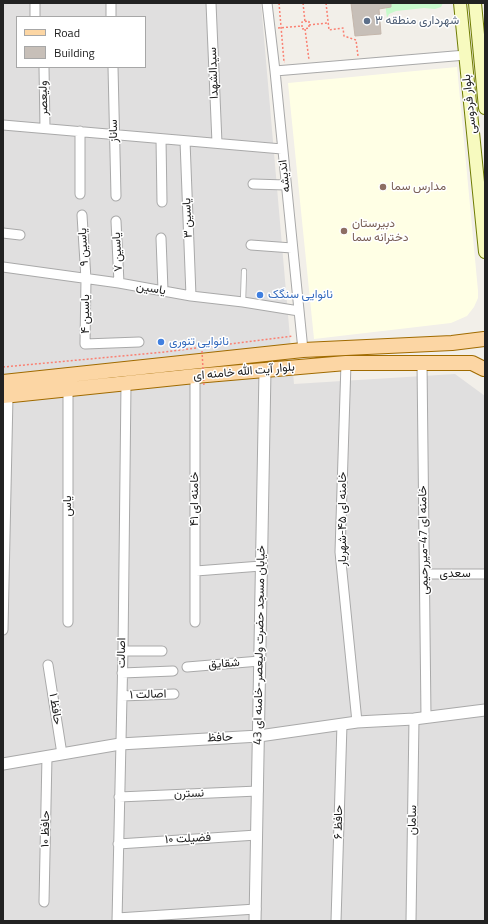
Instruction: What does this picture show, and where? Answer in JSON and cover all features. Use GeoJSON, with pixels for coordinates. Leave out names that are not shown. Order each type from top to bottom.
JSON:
{"type":"FeatureCollection","features":[{"type":"Feature","properties":{"kind":"main road","name":"بلوار فردوسی"},"geometry":{"type":"LineString","coordinates":[[460,3],[485,252]]}},
{"type":"Feature","properties":{"kind":"main road","name":"بلوار فردوسی"},"geometry":{"type":"LineString","coordinates":[[475,3],[483,66],[485,108]]}},
{"type":"Feature","properties":{"kind":"main road","name":"بلوار آیت الله خامنه ای"},"geometry":{"type":"LineString","coordinates":[[3,382],[303,350],[452,343],[485,339]]}},
{"type":"Feature","properties":{"kind":"main road"},"geometry":{"type":"LineString","coordinates":[[484,370],[481,364],[480,354],[485,339]]}},
{"type":"Feature","properties":{"kind":"main road"},"geometry":{"type":"LineString","coordinates":[[449,363],[455,362],[458,356],[452,343]]}},
{"type":"Feature","properties":{"kind":"main road","name":"بلوار آیت الله خامنه ای"},"geometry":{"type":"LineString","coordinates":[[6,396],[126,384],[199,382],[265,370],[346,363],[472,363],[484,370]]}},
{"type":"Feature","properties":{"kind":"street"},"geometry":{"type":"LineString","coordinates":[[35,3],[35,16]]}},
{"type":"Feature","properties":{"kind":"street"},"geometry":{"type":"LineString","coordinates":[[111,3],[111,16]]}},
{"type":"Feature","properties":{"kind":"street","name":"سیدالشهدا"},"geometry":{"type":"LineString","coordinates":[[211,3],[217,143]]}},
{"type":"Feature","properties":{"kind":"street","name":"اندیشه"},"geometry":{"type":"LineString","coordinates":[[267,3],[303,350]]}},
{"type":"Feature","properties":{"kind":"street"},"geometry":{"type":"LineString","coordinates":[[275,71],[466,55]]}},
{"type":"Feature","properties":{"kind":"street","name":"ولیعصر"},"geometry":{"type":"LineString","coordinates":[[44,68],[45,128]]}},
{"type":"Feature","properties":{"kind":"street","name":"ساناز"},"geometry":{"type":"LineString","coordinates":[[112,68],[116,196]]}},
{"type":"Feature","properties":{"kind":"street"},"geometry":{"type":"LineString","coordinates":[[3,125],[282,149]]}},
{"type":"Feature","properties":{"kind":"street"},"geometry":{"type":"LineString","coordinates":[[80,131],[80,194]]}},
{"type":"Feature","properties":{"kind":"street"},"geometry":{"type":"LineString","coordinates":[[161,139],[162,202]]}},
{"type":"Feature","properties":{"kind":"street","name":"یاسین ۳"},"geometry":{"type":"LineString","coordinates":[[185,141],[191,296]]}},
{"type":"Feature","properties":{"kind":"street"},"geometry":{"type":"LineString","coordinates":[[253,184],[286,185]]}},
{"type":"Feature","properties":{"kind":"street","name":"یاسین ۹"},"geometry":{"type":"LineString","coordinates":[[82,215],[86,279]]}},
{"type":"Feature","properties":{"kind":"street","name":"یاسین ۷"},"geometry":{"type":"LineString","coordinates":[[116,221],[119,283]]}},
{"type":"Feature","properties":{"kind":"street"},"geometry":{"type":"LineString","coordinates":[[3,233],[20,235]]}},
{"type":"Feature","properties":{"kind":"street"},"geometry":{"type":"LineString","coordinates":[[161,238],[163,290]]}},
{"type":"Feature","properties":{"kind":"street"},"geometry":{"type":"LineString","coordinates":[[251,245],[292,248]]}},
{"type":"Feature","properties":{"kind":"street","name":"یاسین"},"geometry":{"type":"LineString","coordinates":[[3,267],[119,283],[191,296],[243,302],[299,312]]}},
{"type":"Feature","properties":{"kind":"street","name":"یاسین ۴"},"geometry":{"type":"LineString","coordinates":[[86,279],[86,344],[139,342]]}},
{"type":"Feature","properties":{"kind":"street","name":"خامنه ای ۴۵-شهریار"},"geometry":{"type":"LineString","coordinates":[[346,363],[340,552],[357,722]]}},
{"type":"Feature","properties":{"kind":"street","name":"خامنه ای 47-میررحیمی"},"geometry":{"type":"LineString","coordinates":[[420,718],[425,574],[422,363]]}},
{"type":"Feature","properties":{"kind":"street","name":"خیابان مسجد حضرت ولیعصر-خامنه ای 43"},"geometry":{"type":"LineString","coordinates":[[255,921],[265,370]]}},
{"type":"Feature","properties":{"kind":"street","name":"خامنه ای ۴۱"},"geometry":{"type":"LineString","coordinates":[[195,622],[199,382]]}},
{"type":"Feature","properties":{"kind":"street","name":"اصالت"},"geometry":{"type":"LineString","coordinates":[[117,919],[122,696],[126,384]]}},
{"type":"Feature","properties":{"kind":"street","name":"یاس"},"geometry":{"type":"LineString","coordinates":[[68,390],[68,622]]}},
{"type":"Feature","properties":{"kind":"street"},"geometry":{"type":"LineString","coordinates":[[3,630],[6,396]]}},
{"type":"Feature","properties":{"kind":"street"},"geometry":{"type":"LineString","coordinates":[[196,571],[261,566]]}},
{"type":"Feature","properties":{"kind":"street","name":"سعدی"},"geometry":{"type":"LineString","coordinates":[[425,574],[485,574]]}},
{"type":"Feature","properties":{"kind":"street"},"geometry":{"type":"LineString","coordinates":[[122,651],[162,651]]}},
{"type":"Feature","properties":{"kind":"street","name":"شقایق"},"geometry":{"type":"LineString","coordinates":[[188,667],[260,661]]}},
{"type":"Feature","properties":{"kind":"street","name":"حافظ ۱"},"geometry":{"type":"LineString","coordinates":[[48,665],[62,754]]}},
{"type":"Feature","properties":{"kind":"street"},"geometry":{"type":"LineString","coordinates":[[122,673],[173,671]]}},
{"type":"Feature","properties":{"kind":"street","name":"اصالت ۱"},"geometry":{"type":"LineString","coordinates":[[122,696],[174,694]]}},
{"type":"Feature","properties":{"kind":"street","name":"حافظ"},"geometry":{"type":"LineString","coordinates":[[3,764],[120,744],[258,736],[357,722],[420,718],[485,710]]}},
{"type":"Feature","properties":{"kind":"street","name":"سامان"},"geometry":{"type":"LineString","coordinates":[[411,921],[420,718]]}},
{"type":"Feature","properties":{"kind":"street","name":"حافظ ۶"},"geometry":{"type":"LineString","coordinates":[[336,921],[342,724]]}},
{"type":"Feature","properties":{"kind":"street","name":"حافظ ۱۰"},"geometry":{"type":"LineString","coordinates":[[44,902],[48,756]]}},
{"type":"Feature","properties":{"kind":"street","name":"نسترن"},"geometry":{"type":"LineString","coordinates":[[120,797],[258,791]]}},
{"type":"Feature","properties":{"kind":"street","name":"فضیلت ۱۰"},"geometry":{"type":"LineString","coordinates":[[118,844],[257,835]]}},
{"type":"Feature","properties":{"kind":"street"},"geometry":{"type":"LineString","coordinates":[[117,919],[256,909]]}},
{"type":"Feature","properties":{"kind":"lane"},"geometry":{"type":"LineString","coordinates":[[243,302],[244,271]]}},
{"type":"Feature","properties":{"kind":"path"},"geometry":{"type":"LineString","coordinates":[[279,3],[284,62],[290,61]]}},
{"type":"Feature","properties":{"kind":"path"},"geometry":{"type":"LineString","coordinates":[[303,3],[305,22]]}},
{"type":"Feature","properties":{"kind":"path"},"geometry":{"type":"LineString","coordinates":[[326,3],[329,30],[343,28],[344,36],[356,40],[359,64]]}},
{"type":"Feature","properties":{"kind":"path"},"geometry":{"type":"LineString","coordinates":[[305,22],[308,21],[309,25]]}},
{"type":"Feature","properties":{"kind":"path"},"geometry":{"type":"LineString","coordinates":[[302,26],[302,22],[305,22]]}},
{"type":"Feature","properties":{"kind":"path"},"geometry":{"type":"LineString","coordinates":[[305,28],[309,28],[309,25],[328,23]]}},
{"type":"Feature","properties":{"kind":"path"},"geometry":{"type":"LineString","coordinates":[[270,29],[302,26],[302,29],[305,28]]}},
{"type":"Feature","properties":{"kind":"path"},"geometry":{"type":"LineString","coordinates":[[305,28],[310,68]]}},
{"type":"Feature","properties":{"kind":"path"},"geometry":{"type":"LineString","coordinates":[[3,367],[165,352],[301,335]]}},
{"type":"Feature","properties":{"kind":"path"},"geometry":{"type":"LineString","coordinates":[[199,382],[202,351]]}},
{"type":"Feature","properties":{"kind":"shaded area"},"geometry":{"type":"Polygon","coordinates":[[[3,3],[261,3],[294,384],[455,374],[485,396],[485,921],[3,921],[3,3]]]}},
{"type":"Feature","properties":{"kind":"shaded area","name":"مدارس سما"},"geometry":{"type":"Polygon","coordinates":[[[457,67],[478,291],[478,298],[474,307],[467,316],[451,323],[314,339],[288,83],[457,67]]]}},
{"type":"Feature","properties":{"kind":"green space"},"geometry":{"type":"Polygon","coordinates":[[[385,3],[443,3],[441,7],[435,9],[424,8],[396,11],[389,14],[387,18],[385,3]]]}},
{"type":"Feature","properties":{"kind":"building","name":"شهرداری منطقه ۳"},"geometry":{"type":"Polygon","coordinates":[[[351,3],[391,3],[391,7],[379,9],[381,34],[355,36],[351,3]]]}},
{"type":"Feature","properties":{"kind":"place","name":"شهرداری منطقه ۳"},"geometry":{"type":"Point","coordinates":[367,21]}},
{"type":"Feature","properties":{"kind":"place","name":"مدارس سما"},"geometry":{"type":"Point","coordinates":[383,187]}},
{"type":"Feature","properties":{"kind":"place","name":"دبیرستان دخترانه سما"},"geometry":{"type":"Point","coordinates":[344,231]}},
{"type":"Feature","properties":{"kind":"place","name":"نانوایی سنگک"},"geometry":{"type":"Point","coordinates":[260,295]}},
{"type":"Feature","properties":{"kind":"place","name":"نانوایی تنوری"},"geometry":{"type":"Point","coordinates":[161,342]}}]}
